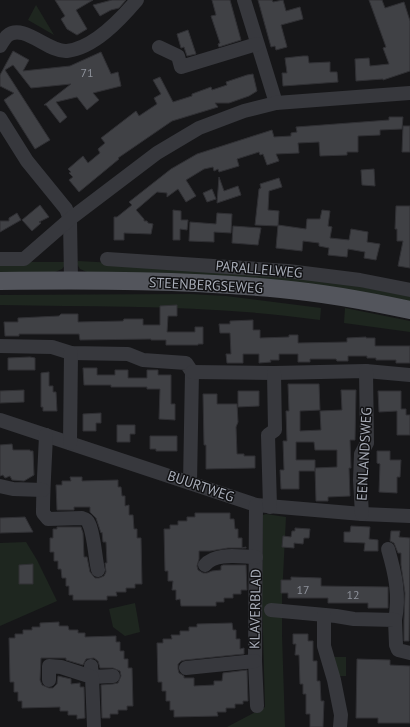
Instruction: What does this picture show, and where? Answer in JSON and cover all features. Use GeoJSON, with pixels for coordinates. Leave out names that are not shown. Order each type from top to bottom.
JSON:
{"type":"FeatureCollection","features":[{"type":"Feature","properties":{"kind":"main road","name":"STEENBERGSEWEG"},"geometry":{"type":"LineString","coordinates":[[0,281],[71,280],[169,282],[282,289],[367,301],[410,310]]}},
{"type":"Feature","properties":{"kind":"street"},"geometry":{"type":"LineString","coordinates":[[4,30],[11,33],[20,33],[61,51],[68,51],[87,44],[106,32],[137,0]]}},
{"type":"Feature","properties":{"kind":"street"},"geometry":{"type":"LineString","coordinates":[[244,0],[276,103]]}},
{"type":"Feature","properties":{"kind":"street"},"geometry":{"type":"LineString","coordinates":[[0,46],[6,37],[4,30]]}},
{"type":"Feature","properties":{"kind":"street"},"geometry":{"type":"LineString","coordinates":[[159,47],[178,56],[181,67],[257,44]]}},
{"type":"Feature","properties":{"kind":"street"},"geometry":{"type":"LineString","coordinates":[[0,259],[24,259],[70,219],[157,153],[200,128],[244,111],[276,103],[410,93]]}},
{"type":"Feature","properties":{"kind":"street"},"geometry":{"type":"LineString","coordinates":[[0,118],[27,161],[66,209],[70,219],[71,280]]}},
{"type":"Feature","properties":{"kind":"street","name":"PARALLELWEG"},"geometry":{"type":"LineString","coordinates":[[107,259],[288,271],[360,280],[410,290]]}},
{"type":"Feature","properties":{"kind":"street"},"geometry":{"type":"LineString","coordinates":[[0,346],[52,347],[71,353],[128,354],[143,360],[186,363],[192,372],[190,483]]}},
{"type":"Feature","properties":{"kind":"street"},"geometry":{"type":"LineString","coordinates":[[70,442],[71,353]]}},
{"type":"Feature","properties":{"kind":"street"},"geometry":{"type":"LineString","coordinates":[[192,372],[274,373],[366,371],[410,375]]}},
{"type":"Feature","properties":{"kind":"street","name":"EENLANDSWEG"},"geometry":{"type":"LineString","coordinates":[[362,514],[360,480],[361,454],[367,443],[366,371]]}},
{"type":"Feature","properties":{"kind":"street"},"geometry":{"type":"LineString","coordinates":[[263,506],[268,435],[275,430],[274,373]]}},
{"type":"Feature","properties":{"kind":"street","name":"BUURTWEG"},"geometry":{"type":"LineString","coordinates":[[0,420],[263,506],[362,514],[410,516]]}},
{"type":"Feature","properties":{"kind":"street"},"geometry":{"type":"LineString","coordinates":[[46,435],[43,513],[48,519],[82,518],[89,522],[98,570]]}},
{"type":"Feature","properties":{"kind":"street"},"geometry":{"type":"LineString","coordinates":[[0,486],[13,489],[43,490]]}},
{"type":"Feature","properties":{"kind":"street","name":"KLAVERBLAD"},"geometry":{"type":"LineString","coordinates":[[257,706],[254,661],[256,557],[263,506]]}},
{"type":"Feature","properties":{"kind":"street"},"geometry":{"type":"LineString","coordinates":[[388,549],[396,579],[398,606],[395,620],[396,645],[398,650],[410,653]]}},
{"type":"Feature","properties":{"kind":"street","name":"KLAVERBLAD"},"geometry":{"type":"LineString","coordinates":[[205,565],[212,559],[218,557],[256,557]]}},
{"type":"Feature","properties":{"kind":"street"},"geometry":{"type":"LineString","coordinates":[[272,610],[354,619],[395,620]]}},
{"type":"Feature","properties":{"kind":"street"},"geometry":{"type":"LineString","coordinates":[[324,615],[324,646],[334,680],[341,715],[340,727]]}},
{"type":"Feature","properties":{"kind":"street","name":"KLAVERBLAD"},"geometry":{"type":"LineString","coordinates":[[186,668],[254,661]]}},
{"type":"Feature","properties":{"kind":"street"},"geometry":{"type":"LineString","coordinates":[[49,680],[49,666],[92,671],[113,676]]}},
{"type":"Feature","properties":{"kind":"street"},"geometry":{"type":"LineString","coordinates":[[92,671],[94,727]]}},
{"type":"Feature","properties":{"kind":"shaded area"},"geometry":{"type":"Polygon","coordinates":[[[36,5],[54,35],[28,20],[36,5]]]}},
{"type":"Feature","properties":{"kind":"shaded area"},"geometry":{"type":"Polygon","coordinates":[[[78,261],[266,271],[410,295],[410,304],[87,272],[80,269],[77,264],[78,261]]]}},
{"type":"Feature","properties":{"kind":"shaded area"},"geometry":{"type":"Polygon","coordinates":[[[0,262],[65,262],[66,264],[62,269],[55,272],[0,275],[0,262]]]}},
{"type":"Feature","properties":{"kind":"shaded area"},"geometry":{"type":"Polygon","coordinates":[[[190,294],[226,296],[321,308],[320,320],[280,315],[200,309],[0,305],[0,295],[190,294]]]}},
{"type":"Feature","properties":{"kind":"shaded area"},"geometry":{"type":"Polygon","coordinates":[[[345,308],[410,321],[410,332],[344,323],[345,308]]]}},
{"type":"Feature","properties":{"kind":"shaded area"},"geometry":{"type":"Polygon","coordinates":[[[266,514],[286,517],[282,597],[285,727],[227,727],[265,707],[262,598],[263,515],[266,514]]]}},
{"type":"Feature","properties":{"kind":"shaded area"},"geometry":{"type":"Polygon","coordinates":[[[26,542],[37,560],[57,601],[0,626],[0,543],[26,542]]]}},
{"type":"Feature","properties":{"kind":"shaded area"},"geometry":{"type":"Polygon","coordinates":[[[135,603],[140,632],[125,636],[113,627],[109,609],[135,603]]]}},
{"type":"Feature","properties":{"kind":"shaded area"},"geometry":{"type":"Polygon","coordinates":[[[331,657],[346,657],[346,676],[338,676],[331,657]]]}},
{"type":"Feature","properties":{"kind":"building"},"geometry":{"type":"Polygon","coordinates":[[[55,0],[93,0],[76,10],[87,29],[77,35],[67,29],[61,19],[65,16],[55,0]]]}},
{"type":"Feature","properties":{"kind":"building"},"geometry":{"type":"Polygon","coordinates":[[[112,0],[126,0],[119,8],[111,10],[100,16],[93,5],[112,0]]]}},
{"type":"Feature","properties":{"kind":"building"},"geometry":{"type":"Polygon","coordinates":[[[212,0],[230,0],[241,40],[219,47],[218,44],[220,43],[211,16],[216,15],[212,0]]]}},
{"type":"Feature","properties":{"kind":"building"},"geometry":{"type":"Polygon","coordinates":[[[258,0],[272,0],[273,2],[283,0],[286,11],[300,7],[303,19],[281,25],[287,47],[276,50],[275,46],[271,47],[258,0]]]}},
{"type":"Feature","properties":{"kind":"building"},"geometry":{"type":"Polygon","coordinates":[[[369,0],[382,0],[385,8],[404,2],[410,21],[410,71],[383,80],[356,81],[355,59],[369,58],[370,66],[389,64],[383,48],[386,47],[369,0]]]}},
{"type":"Feature","properties":{"kind":"building"},"geometry":{"type":"Polygon","coordinates":[[[188,30],[196,54],[187,56],[184,47],[181,48],[177,34],[188,30]]]}},
{"type":"Feature","properties":{"kind":"building"},"geometry":{"type":"Polygon","coordinates":[[[13,51],[29,60],[23,71],[70,66],[101,52],[111,74],[118,72],[121,86],[93,93],[99,100],[87,110],[77,97],[56,102],[67,117],[60,123],[46,105],[44,105],[71,84],[31,88],[13,65],[5,70],[50,140],[35,149],[4,100],[14,93],[0,86],[0,75],[13,51]]]}},
{"type":"Feature","properties":{"kind":"building"},"geometry":{"type":"Polygon","coordinates":[[[308,56],[309,63],[330,62],[330,72],[337,72],[338,82],[283,86],[282,73],[287,73],[285,58],[308,56]]]}},
{"type":"Feature","properties":{"kind":"building"},"geometry":{"type":"Polygon","coordinates":[[[253,74],[257,91],[249,96],[229,103],[215,103],[218,107],[172,121],[118,158],[119,159],[79,192],[69,180],[73,177],[69,173],[71,172],[68,169],[83,156],[88,163],[100,153],[98,149],[105,143],[101,138],[136,111],[139,116],[157,104],[154,98],[161,94],[153,80],[160,77],[173,102],[192,96],[192,94],[211,87],[212,90],[227,85],[226,82],[253,74]]]}},
{"type":"Feature","properties":{"kind":"building"},"geometry":{"type":"Polygon","coordinates":[[[389,117],[403,117],[402,129],[380,130],[380,135],[358,136],[358,152],[347,152],[347,155],[320,156],[319,142],[298,143],[299,153],[276,154],[279,161],[267,165],[263,154],[260,155],[259,152],[237,159],[239,166],[219,172],[218,169],[214,171],[213,167],[204,169],[186,180],[196,196],[186,202],[178,189],[167,197],[167,193],[157,192],[136,210],[144,221],[153,224],[151,234],[124,233],[124,240],[114,240],[114,217],[117,217],[132,205],[129,202],[171,169],[197,154],[272,130],[274,137],[291,136],[291,133],[297,132],[296,127],[389,120],[389,117]]]}},
{"type":"Feature","properties":{"kind":"building"},"geometry":{"type":"Polygon","coordinates":[[[403,126],[410,126],[410,152],[402,152],[403,126]]]}},
{"type":"Feature","properties":{"kind":"building"},"geometry":{"type":"Polygon","coordinates":[[[374,169],[375,186],[362,185],[361,170],[374,169]]]}},
{"type":"Feature","properties":{"kind":"building"},"geometry":{"type":"Polygon","coordinates":[[[219,177],[224,191],[238,186],[241,195],[217,203],[219,177]]]}},
{"type":"Feature","properties":{"kind":"building"},"geometry":{"type":"Polygon","coordinates":[[[279,178],[282,187],[269,191],[268,210],[279,211],[278,226],[255,225],[259,189],[261,188],[260,184],[279,178]]]}},
{"type":"Feature","properties":{"kind":"building"},"geometry":{"type":"Polygon","coordinates":[[[212,189],[216,199],[207,202],[203,193],[212,189]]]}},
{"type":"Feature","properties":{"kind":"building"},"geometry":{"type":"Polygon","coordinates":[[[40,205],[49,217],[39,222],[41,223],[32,231],[22,220],[40,205]]]}},
{"type":"Feature","properties":{"kind":"building"},"geometry":{"type":"Polygon","coordinates":[[[396,206],[410,206],[410,268],[398,266],[403,241],[397,241],[397,229],[395,229],[396,206]]]}},
{"type":"Feature","properties":{"kind":"building"},"geometry":{"type":"Polygon","coordinates":[[[173,210],[181,211],[181,220],[188,220],[187,230],[180,229],[180,240],[173,240],[173,210]]]}},
{"type":"Feature","properties":{"kind":"building"},"geometry":{"type":"Polygon","coordinates":[[[322,210],[330,211],[328,226],[332,227],[330,238],[349,240],[351,229],[368,232],[367,242],[380,244],[376,260],[364,258],[365,252],[348,249],[347,257],[328,255],[329,248],[319,246],[319,243],[303,241],[302,251],[276,248],[278,225],[306,229],[307,219],[320,219],[322,210]]]}},
{"type":"Feature","properties":{"kind":"building"},"geometry":{"type":"Polygon","coordinates":[[[17,213],[21,220],[0,232],[0,221],[9,221],[9,218],[17,213]]]}},
{"type":"Feature","properties":{"kind":"building"},"geometry":{"type":"Polygon","coordinates":[[[217,213],[232,214],[231,233],[214,232],[214,242],[189,241],[190,222],[216,224],[217,213]]]}},
{"type":"Feature","properties":{"kind":"building"},"geometry":{"type":"Polygon","coordinates":[[[233,226],[261,228],[258,245],[232,243],[233,226]]]}},
{"type":"Feature","properties":{"kind":"building"},"geometry":{"type":"Polygon","coordinates":[[[177,305],[177,316],[168,316],[167,332],[195,332],[195,327],[203,327],[203,344],[166,345],[166,340],[151,339],[80,340],[79,334],[19,334],[19,336],[5,336],[4,322],[18,322],[18,318],[59,316],[61,314],[78,314],[78,322],[143,319],[143,325],[160,325],[160,306],[177,305]]]}},
{"type":"Feature","properties":{"kind":"building"},"geometry":{"type":"Polygon","coordinates":[[[253,320],[253,330],[260,330],[260,338],[289,337],[289,335],[298,335],[298,343],[347,342],[347,338],[366,337],[375,338],[375,346],[410,346],[410,363],[396,363],[396,360],[376,360],[376,358],[367,358],[367,356],[348,356],[348,361],[337,361],[336,359],[310,359],[310,362],[298,362],[298,354],[279,354],[279,360],[270,360],[271,362],[259,363],[259,354],[243,354],[243,363],[227,363],[226,354],[231,354],[230,333],[220,333],[219,324],[230,324],[230,321],[253,320]]]}},
{"type":"Feature","properties":{"kind":"building"},"geometry":{"type":"Polygon","coordinates":[[[8,358],[35,358],[35,370],[8,370],[8,358]]]}},
{"type":"Feature","properties":{"kind":"building"},"geometry":{"type":"Polygon","coordinates":[[[83,368],[97,368],[97,375],[115,375],[115,370],[128,370],[128,378],[147,378],[147,370],[158,370],[158,375],[171,375],[171,404],[175,404],[175,420],[159,419],[160,389],[147,389],[147,387],[111,387],[111,385],[84,385],[83,368]]]}},
{"type":"Feature","properties":{"kind":"building"},"geometry":{"type":"Polygon","coordinates":[[[49,372],[49,386],[53,386],[53,392],[56,392],[57,411],[43,411],[43,407],[41,407],[41,373],[49,372]]]}},
{"type":"Feature","properties":{"kind":"building"},"geometry":{"type":"Polygon","coordinates":[[[288,384],[319,384],[320,410],[300,411],[300,431],[321,430],[320,411],[342,410],[341,390],[356,390],[355,440],[350,440],[350,496],[328,497],[328,501],[316,501],[315,468],[315,471],[299,471],[299,489],[281,489],[280,470],[284,470],[283,441],[287,441],[286,411],[289,411],[288,384]],[[296,442],[296,460],[315,460],[315,468],[337,467],[337,450],[315,450],[314,442],[296,442]]]}},
{"type":"Feature","properties":{"kind":"building"},"geometry":{"type":"Polygon","coordinates":[[[24,390],[24,402],[0,403],[0,391],[24,390]]]}},
{"type":"Feature","properties":{"kind":"building"},"geometry":{"type":"Polygon","coordinates":[[[238,391],[259,391],[259,406],[238,407],[238,391]]]}},
{"type":"Feature","properties":{"kind":"building"},"geometry":{"type":"Polygon","coordinates":[[[378,391],[401,391],[401,409],[406,409],[406,415],[410,415],[410,435],[397,435],[397,411],[379,412],[378,391]]]}},
{"type":"Feature","properties":{"kind":"building"},"geometry":{"type":"Polygon","coordinates":[[[203,394],[217,394],[217,404],[237,404],[237,454],[244,454],[244,456],[255,456],[255,468],[206,469],[203,394]]]}},
{"type":"Feature","properties":{"kind":"building"},"geometry":{"type":"Polygon","coordinates":[[[101,413],[101,423],[96,423],[96,431],[83,431],[83,414],[101,413]]]}},
{"type":"Feature","properties":{"kind":"building"},"geometry":{"type":"Polygon","coordinates":[[[117,425],[135,425],[135,434],[130,434],[130,442],[117,442],[117,425]]]}},
{"type":"Feature","properties":{"kind":"building"},"geometry":{"type":"Polygon","coordinates":[[[150,436],[177,436],[177,451],[156,451],[156,449],[150,449],[150,436]]]}},
{"type":"Feature","properties":{"kind":"building"},"geometry":{"type":"Polygon","coordinates":[[[12,444],[13,450],[33,451],[34,475],[24,481],[12,480],[10,476],[5,478],[3,475],[0,476],[0,445],[12,444]]]}},
{"type":"Feature","properties":{"kind":"building"},"geometry":{"type":"Polygon","coordinates":[[[377,451],[390,451],[390,460],[401,460],[400,477],[397,477],[397,493],[379,492],[380,464],[377,463],[377,451]]]}},
{"type":"Feature","properties":{"kind":"building"},"geometry":{"type":"Polygon","coordinates":[[[70,477],[82,477],[82,481],[118,480],[118,487],[121,487],[122,496],[125,496],[125,506],[129,505],[129,515],[133,515],[134,529],[137,529],[137,538],[141,538],[142,584],[135,584],[135,588],[126,588],[126,592],[116,592],[117,596],[107,596],[107,600],[73,600],[73,595],[69,595],[69,586],[66,586],[66,578],[62,578],[61,569],[58,569],[58,561],[54,561],[54,552],[50,552],[50,538],[53,538],[53,529],[57,529],[57,527],[81,527],[83,533],[84,557],[87,557],[90,572],[95,578],[104,576],[106,572],[105,563],[107,563],[106,542],[103,542],[102,532],[101,533],[96,518],[90,512],[90,507],[74,507],[74,510],[57,510],[56,485],[62,485],[62,481],[71,481],[70,477]]]}},
{"type":"Feature","properties":{"kind":"building"},"geometry":{"type":"Polygon","coordinates":[[[195,513],[230,513],[230,519],[234,519],[235,529],[238,529],[238,538],[242,538],[242,548],[199,551],[197,566],[198,570],[203,573],[221,570],[221,566],[223,565],[246,565],[247,590],[241,590],[241,594],[233,594],[233,598],[224,598],[224,602],[216,602],[216,606],[181,606],[180,599],[176,600],[176,590],[172,590],[173,581],[168,581],[168,571],[165,571],[164,529],[170,529],[170,525],[178,525],[178,521],[187,521],[187,517],[195,517],[195,513]]]}},
{"type":"Feature","properties":{"kind":"building"},"geometry":{"type":"Polygon","coordinates":[[[25,517],[33,532],[0,533],[0,518],[25,517]]]}},
{"type":"Feature","properties":{"kind":"building"},"geometry":{"type":"Polygon","coordinates":[[[351,526],[370,527],[369,539],[378,540],[378,551],[364,551],[365,543],[344,542],[344,532],[350,532],[351,526]]]}},
{"type":"Feature","properties":{"kind":"building"},"geometry":{"type":"Polygon","coordinates":[[[295,528],[310,529],[309,538],[304,538],[303,544],[294,543],[294,548],[282,547],[283,536],[291,537],[292,531],[295,531],[295,528]]]}},
{"type":"Feature","properties":{"kind":"building"},"geometry":{"type":"Polygon","coordinates":[[[391,531],[400,531],[399,537],[410,538],[409,641],[404,641],[405,593],[401,553],[398,553],[394,543],[390,541],[391,531]]]}},
{"type":"Feature","properties":{"kind":"building"},"geometry":{"type":"Polygon","coordinates":[[[33,564],[33,584],[19,584],[19,565],[33,564]]]}},
{"type":"Feature","properties":{"kind":"building"},"geometry":{"type":"Polygon","coordinates":[[[291,577],[321,578],[321,586],[388,587],[388,608],[368,608],[368,603],[328,603],[328,598],[288,598],[288,593],[281,593],[281,580],[291,580],[291,577]]]}},
{"type":"Feature","properties":{"kind":"building"},"geometry":{"type":"Polygon","coordinates":[[[59,622],[59,626],[68,626],[69,630],[78,630],[78,633],[85,633],[85,637],[116,636],[116,642],[120,642],[120,651],[124,651],[124,659],[128,659],[128,668],[132,668],[133,706],[127,706],[127,710],[118,710],[118,714],[110,714],[110,718],[102,718],[101,685],[118,683],[121,676],[120,671],[113,668],[100,668],[98,661],[94,658],[86,659],[83,665],[66,660],[66,658],[41,658],[40,680],[42,685],[53,688],[57,684],[58,676],[71,679],[71,684],[80,683],[80,687],[84,687],[85,718],[77,719],[77,715],[68,715],[68,711],[60,711],[60,707],[22,708],[22,701],[18,701],[18,692],[14,692],[14,682],[10,682],[9,638],[15,638],[15,634],[23,634],[23,630],[32,630],[32,627],[40,627],[40,623],[59,622]]]}},
{"type":"Feature","properties":{"kind":"building"},"geometry":{"type":"Polygon","coordinates":[[[232,623],[233,630],[236,630],[236,639],[240,639],[240,649],[244,648],[244,654],[185,660],[178,664],[178,669],[179,673],[184,676],[184,678],[194,678],[194,686],[214,685],[214,681],[222,681],[223,673],[247,670],[248,701],[243,701],[243,704],[235,704],[235,708],[226,708],[226,712],[217,712],[218,716],[174,717],[174,710],[170,710],[170,701],[166,701],[166,691],[162,691],[162,682],[158,682],[157,643],[163,643],[163,639],[172,639],[171,635],[180,635],[180,631],[189,631],[189,627],[197,627],[197,624],[232,623]]]}},
{"type":"Feature","properties":{"kind":"building"},"geometry":{"type":"Polygon","coordinates":[[[293,634],[308,634],[308,641],[313,641],[313,661],[317,661],[317,681],[320,681],[321,701],[324,701],[323,727],[310,727],[310,714],[306,714],[306,694],[303,694],[303,684],[300,684],[299,655],[295,655],[296,644],[293,644],[293,634]]]}},
{"type":"Feature","properties":{"kind":"building"},"geometry":{"type":"Polygon","coordinates":[[[357,659],[390,660],[390,665],[410,666],[410,723],[378,723],[378,718],[356,718],[357,659]]]}}]}
